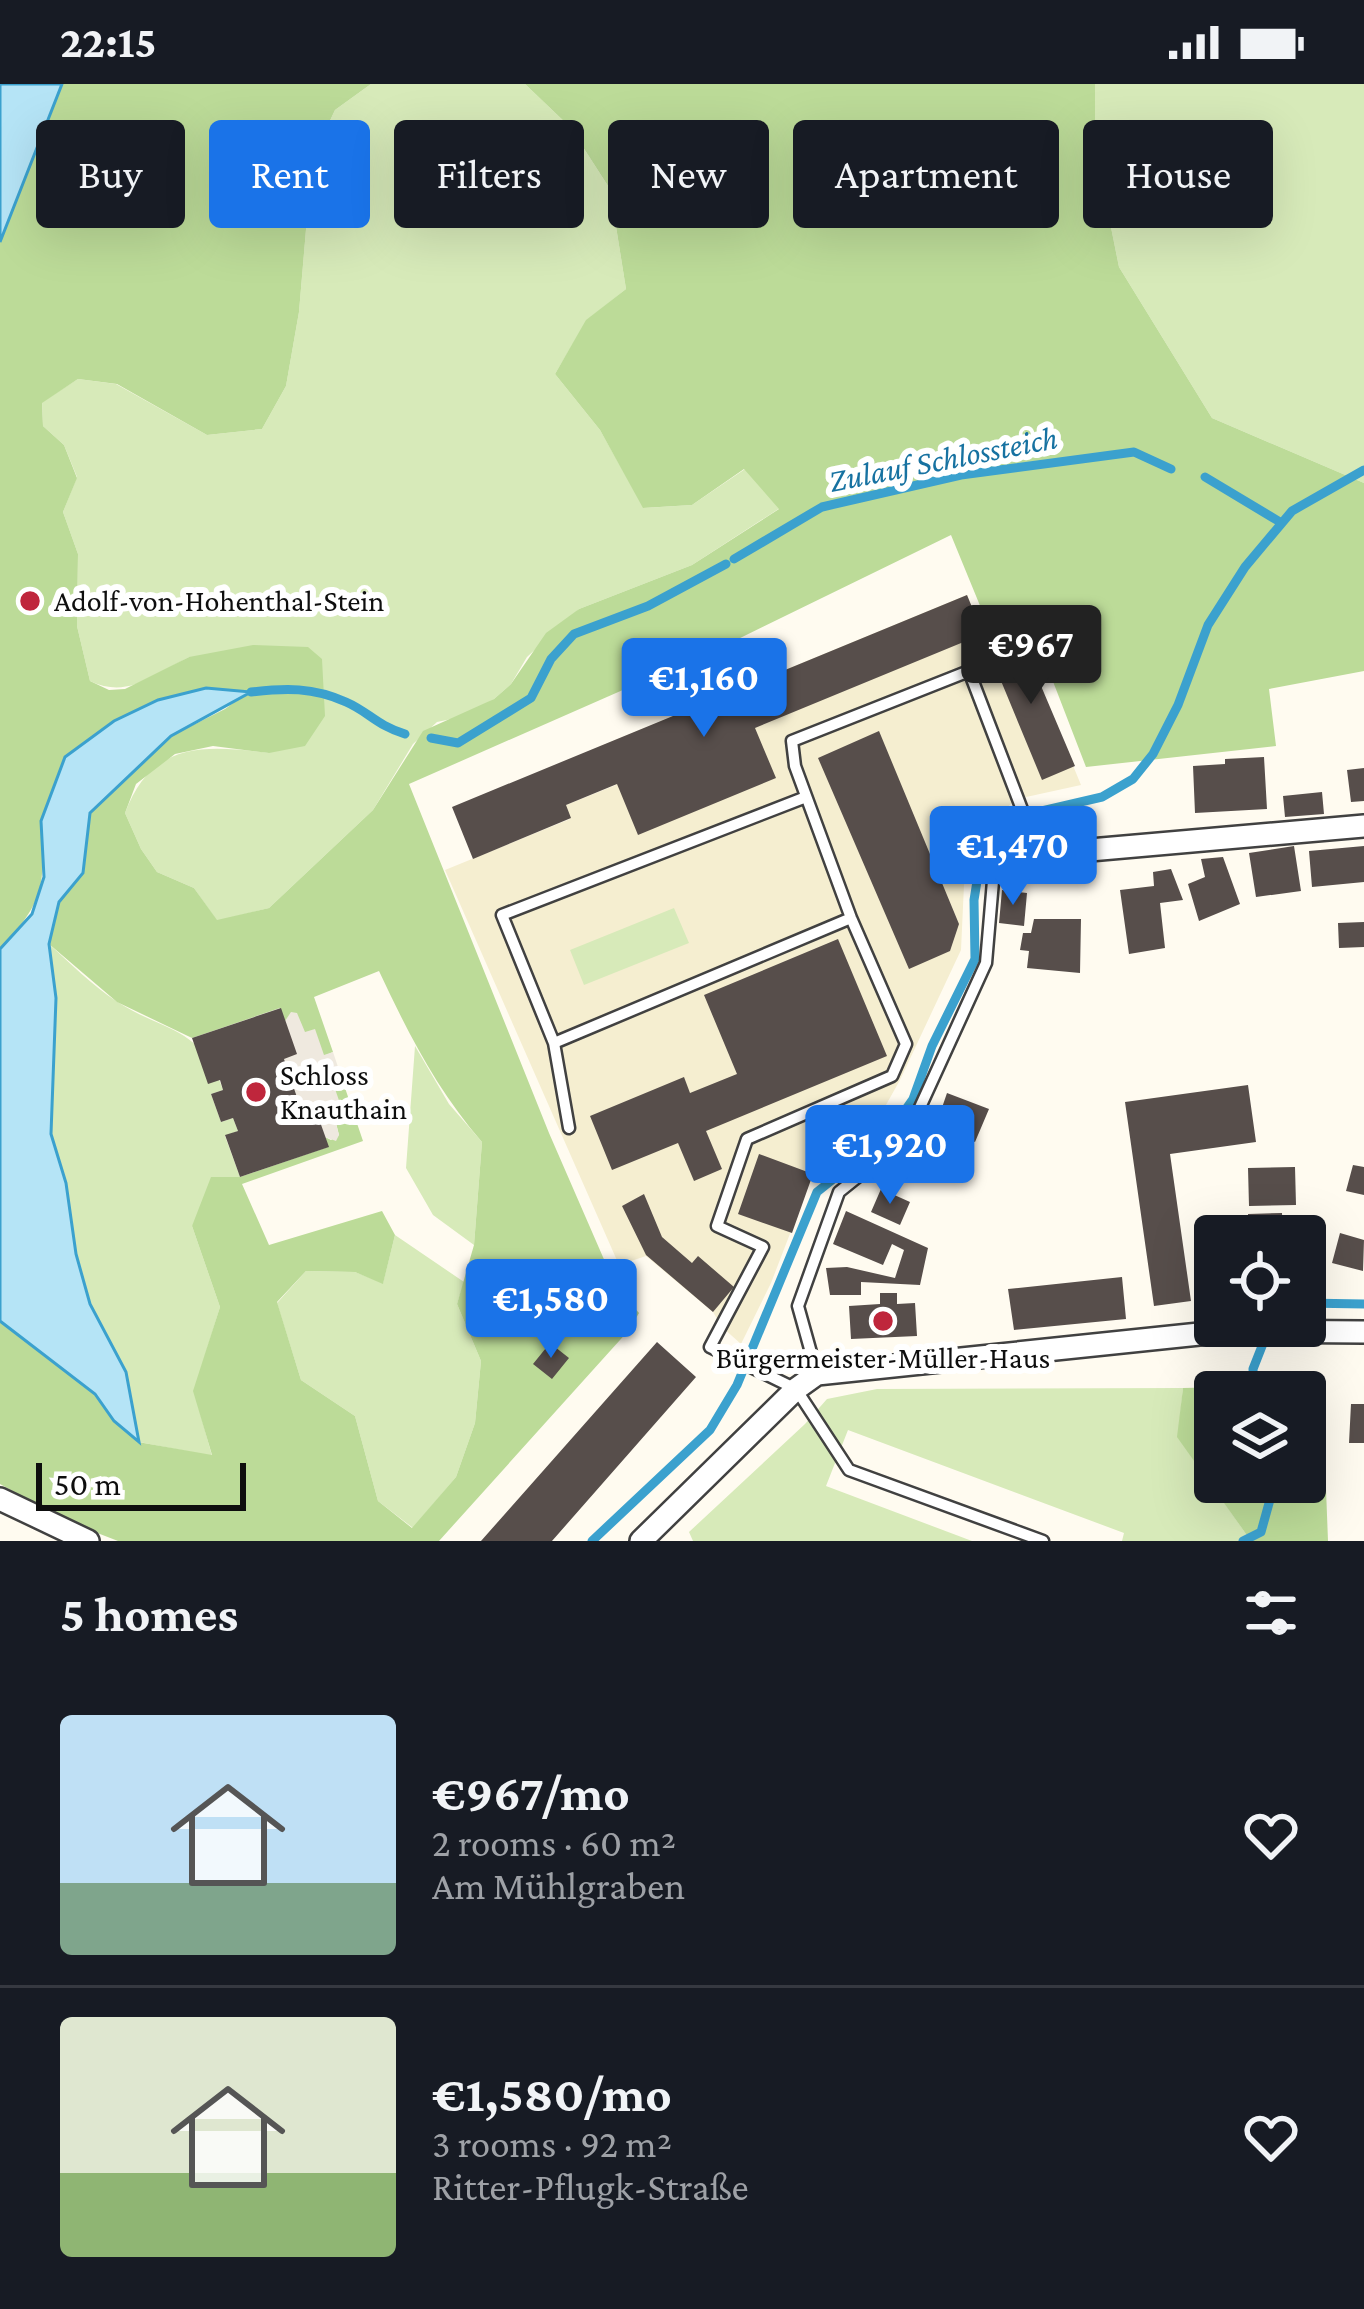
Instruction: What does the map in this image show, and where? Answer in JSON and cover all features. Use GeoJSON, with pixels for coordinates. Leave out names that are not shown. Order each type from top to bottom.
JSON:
{"type":"FeatureCollection","features":[{"type":"Feature","properties":{"kind":"street"},"geometry":{"type":"LineString","coordinates":[[1003,865],[1032,844],[1364,826]]}},
{"type":"Feature","properties":{"kind":"street"},"geometry":{"type":"LineString","coordinates":[[641,1541],[796,1389],[818,1374],[1228,1331],[1364,1332]]}},
{"type":"Feature","properties":{"kind":"street"},"geometry":{"type":"LineString","coordinates":[[0,1499],[88,1541]]}},
{"type":"Feature","properties":{"kind":"lane"},"geometry":{"type":"LineString","coordinates":[[1032,844],[969,671],[793,741],[795,766],[806,797],[906,1044],[892,1076],[747,1139],[717,1226],[763,1247],[710,1347],[796,1389],[849,1470],[1043,1541]]}},
{"type":"Feature","properties":{"kind":"lane"},"geometry":{"type":"LineString","coordinates":[[569,1128],[554,1043],[502,915],[806,797]]}},
{"type":"Feature","properties":{"kind":"lane"},"geometry":{"type":"LineString","coordinates":[[818,1374],[798,1306],[838,1192],[906,1138],[986,963],[993,881],[1003,865]]}},
{"type":"Feature","properties":{"kind":"lane"},"geometry":{"type":"LineString","coordinates":[[554,1043],[851,917]]}},
{"type":"Feature","properties":{"kind":"shaded area"},"geometry":{"type":"Polygon","coordinates":[[[967,595],[987,647],[1019,634],[1081,785],[1017,799],[986,825],[973,849],[964,885],[961,950],[900,1080],[882,1112],[813,1174],[771,1283],[741,1344],[713,1312],[646,1256],[619,1265],[445,870],[570,819],[566,805],[616,785],[601,746],[967,595]]]}},
{"type":"Feature","properties":{"kind":"shaded area"},"geometry":{"type":"Polygon","coordinates":[[[291,1012],[297,1013],[305,1032],[315,1029],[324,1055],[333,1052],[343,1082],[334,1086],[343,1112],[334,1116],[336,1141],[325,1137],[314,1105],[301,1109],[284,1059],[285,1021],[291,1012]]]}},
{"type":"Feature","properties":{"kind":"green space"},"geometry":{"type":"Polygon","coordinates":[[[62,84],[371,84],[335,110],[330,120],[209,120],[209,228],[306,228],[286,386],[262,429],[207,435],[117,384],[78,379],[42,403],[43,426],[64,445],[77,478],[63,512],[78,554],[77,626],[90,681],[109,690],[125,689],[189,657],[253,645],[308,647],[322,659],[325,716],[305,746],[269,753],[213,746],[175,754],[136,784],[125,813],[141,849],[157,872],[194,888],[217,920],[269,908],[373,810],[423,731],[494,699],[511,684],[546,633],[579,609],[692,565],[779,509],[744,469],[692,505],[643,508],[600,430],[555,374],[586,320],[626,289],[616,228],[769,228],[769,120],[608,120],[608,186],[584,149],[584,120],[563,120],[525,84],[1095,84],[1095,120],[1083,120],[1083,228],[1111,228],[1119,267],[1212,418],[1364,483],[1364,671],[1269,689],[1276,746],[1086,767],[1027,614],[990,630],[951,535],[732,642],[409,784],[549,1133],[616,1287],[639,1313],[629,1330],[439,1541],[118,1541],[69,1522],[0,1484],[0,1321],[95,1394],[114,1421],[138,1442],[212,1455],[193,1391],[220,1307],[192,1226],[211,1177],[240,1177],[328,1147],[325,1137],[331,1140],[339,1135],[334,1085],[343,1082],[363,1141],[242,1184],[269,1245],[382,1211],[395,1235],[383,1284],[355,1272],[306,1271],[277,1302],[301,1380],[355,1416],[378,1501],[412,1528],[456,1477],[475,1423],[481,1361],[457,1304],[474,1245],[482,1142],[424,1060],[379,971],[314,997],[333,1052],[324,1056],[305,1033],[285,1021],[280,1008],[192,1038],[117,1002],[49,944],[59,902],[83,873],[89,813],[171,736],[249,692],[206,688],[41,821],[39,891],[26,918],[0,949],[0,242],[36,150],[36,228],[185,228],[185,120],[48,120],[62,84]]]}},
{"type":"Feature","properties":{"kind":"green space"},"geometry":{"type":"Polygon","coordinates":[[[371,84],[525,84],[563,120],[394,120],[394,228],[584,228],[584,149],[608,186],[608,228],[616,228],[626,289],[587,320],[555,374],[600,430],[644,508],[692,505],[745,469],[780,508],[692,565],[579,609],[527,657],[511,684],[494,699],[461,717],[437,722],[413,744],[373,810],[269,908],[217,921],[194,888],[157,872],[125,813],[136,789],[165,760],[202,749],[269,753],[189,657],[129,686],[90,681],[77,626],[78,554],[63,512],[77,477],[64,445],[43,426],[42,402],[78,379],[116,384],[207,435],[262,429],[286,386],[306,228],[370,228],[370,120],[330,120],[335,110],[371,84]]]}},
{"type":"Feature","properties":{"kind":"green space"},"geometry":{"type":"Polygon","coordinates":[[[1095,84],[1364,84],[1364,483],[1212,418],[1119,267],[1111,228],[1273,228],[1273,120],[1095,120],[1095,84]]]}},
{"type":"Feature","properties":{"kind":"green space"},"geometry":{"type":"Polygon","coordinates":[[[674,908],[689,943],[584,985],[570,950],[674,908]]]}},
{"type":"Feature","properties":{"kind":"green space"},"geometry":{"type":"Polygon","coordinates":[[[49,944],[107,995],[179,1033],[204,1053],[223,1090],[211,1094],[221,1122],[233,1118],[238,1131],[225,1136],[240,1177],[192,1226],[220,1307],[194,1391],[212,1456],[139,1442],[126,1372],[90,1304],[76,1254],[66,1183],[51,1134],[56,998],[49,944]]]}},
{"type":"Feature","properties":{"kind":"green space"},"geometry":{"type":"Polygon","coordinates":[[[415,1046],[449,1104],[482,1142],[474,1245],[433,1215],[406,1168],[415,1046]]]}},
{"type":"Feature","properties":{"kind":"green space"},"geometry":{"type":"Polygon","coordinates":[[[395,1235],[464,1282],[457,1304],[481,1361],[475,1423],[456,1477],[413,1528],[378,1501],[355,1416],[301,1380],[277,1303],[306,1271],[355,1272],[383,1283],[395,1235]]]}},
{"type":"Feature","properties":{"kind":"green space"},"geometry":{"type":"Polygon","coordinates":[[[1183,1388],[1178,1437],[1194,1460],[1194,1503],[1224,1503],[1251,1541],[1122,1541],[1124,1533],[848,1430],[826,1486],[972,1541],[693,1541],[689,1532],[827,1399],[877,1389],[1183,1388]]]}},
{"type":"Feature","properties":{"kind":"green space"},"geometry":{"type":"Polygon","coordinates":[[[1183,1388],[1194,1388],[1194,1461],[1177,1437],[1183,1388]]]}},
{"type":"Feature","properties":{"kind":"green space"},"geometry":{"type":"Polygon","coordinates":[[[1326,1489],[1328,1541],[1251,1541],[1224,1503],[1326,1503],[1326,1489]]]}},
{"type":"Feature","properties":{"kind":"water"},"geometry":{"type":"Polygon","coordinates":[[[0,84],[62,84],[48,120],[36,120],[36,150],[0,242],[0,84]]]}},
{"type":"Feature","properties":{"kind":"water"},"geometry":{"type":"Polygon","coordinates":[[[206,688],[251,692],[171,736],[90,813],[83,873],[59,902],[49,944],[56,998],[51,1134],[66,1183],[76,1254],[90,1304],[126,1372],[139,1442],[114,1421],[95,1394],[0,1321],[0,949],[32,914],[44,877],[41,821],[65,757],[114,721],[158,700],[206,688]]]}},
{"type":"Feature","properties":{"kind":"building"},"geometry":{"type":"Polygon","coordinates":[[[967,595],[983,634],[755,728],[776,778],[638,835],[617,784],[566,805],[571,818],[473,859],[452,807],[967,595]]]}},
{"type":"Feature","properties":{"kind":"building"},"geometry":{"type":"Polygon","coordinates":[[[1019,634],[1075,766],[1042,780],[987,647],[1019,634]]]}},
{"type":"Feature","properties":{"kind":"building"},"geometry":{"type":"Polygon","coordinates":[[[879,731],[959,924],[950,951],[909,969],[818,758],[879,731]]]}},
{"type":"Feature","properties":{"kind":"building"},"geometry":{"type":"Polygon","coordinates":[[[1264,757],[1267,809],[1195,813],[1193,766],[1264,757]]]}},
{"type":"Feature","properties":{"kind":"building"},"geometry":{"type":"Polygon","coordinates":[[[1364,768],[1364,801],[1351,802],[1347,770],[1364,768]]]}},
{"type":"Feature","properties":{"kind":"building"},"geometry":{"type":"Polygon","coordinates":[[[1322,792],[1324,814],[1285,817],[1283,796],[1322,792]]]}},
{"type":"Feature","properties":{"kind":"building"},"geometry":{"type":"Polygon","coordinates":[[[1294,846],[1301,891],[1256,897],[1249,853],[1294,846]]]}},
{"type":"Feature","properties":{"kind":"building"},"geometry":{"type":"Polygon","coordinates":[[[1364,846],[1364,882],[1312,887],[1309,851],[1364,846]]]}},
{"type":"Feature","properties":{"kind":"building"},"geometry":{"type":"Polygon","coordinates":[[[1223,857],[1240,904],[1199,921],[1188,884],[1205,877],[1201,859],[1223,857]]]}},
{"type":"Feature","properties":{"kind":"building"},"geometry":{"type":"Polygon","coordinates":[[[1171,869],[1183,900],[1160,903],[1165,948],[1129,954],[1120,890],[1154,886],[1153,872],[1171,869]]]}},
{"type":"Feature","properties":{"kind":"building"},"geometry":{"type":"Polygon","coordinates":[[[1002,890],[1027,893],[1024,926],[999,923],[1002,890]]]}},
{"type":"Feature","properties":{"kind":"building"},"geometry":{"type":"Polygon","coordinates":[[[1034,919],[1081,919],[1080,973],[1027,968],[1029,951],[1020,950],[1023,933],[1031,933],[1034,919]]]}},
{"type":"Feature","properties":{"kind":"building"},"geometry":{"type":"Polygon","coordinates":[[[1364,922],[1364,947],[1339,948],[1338,923],[1364,922]]]}},
{"type":"Feature","properties":{"kind":"building"},"geometry":{"type":"Polygon","coordinates":[[[838,939],[887,1056],[706,1131],[722,1169],[694,1181],[678,1143],[612,1170],[590,1116],[684,1077],[690,1093],[737,1074],[704,995],[838,939]]]}},
{"type":"Feature","properties":{"kind":"building","name":"Schloss Knauthain"},"geometry":{"type":"Polygon","coordinates":[[[281,1008],[297,1054],[284,1059],[301,1109],[314,1105],[329,1147],[240,1177],[225,1135],[238,1131],[233,1118],[221,1122],[211,1094],[223,1090],[220,1080],[208,1084],[192,1038],[281,1008]]]}},
{"type":"Feature","properties":{"kind":"building"},"geometry":{"type":"Polygon","coordinates":[[[1248,1085],[1256,1142],[1170,1154],[1191,1301],[1154,1306],[1125,1102],[1248,1085]]]}},
{"type":"Feature","properties":{"kind":"building"},"geometry":{"type":"Polygon","coordinates":[[[947,1093],[989,1109],[975,1142],[935,1128],[947,1093]]]}},
{"type":"Feature","properties":{"kind":"building"},"geometry":{"type":"Polygon","coordinates":[[[759,1154],[813,1174],[792,1233],[738,1214],[759,1154]]]}},
{"type":"Feature","properties":{"kind":"building"},"geometry":{"type":"Polygon","coordinates":[[[1353,1165],[1364,1167],[1364,1195],[1346,1191],[1353,1165]]]}},
{"type":"Feature","properties":{"kind":"building"},"geometry":{"type":"Polygon","coordinates":[[[1295,1167],[1296,1205],[1249,1206],[1248,1168],[1295,1167]]]}},
{"type":"Feature","properties":{"kind":"building"},"geometry":{"type":"Polygon","coordinates":[[[881,1189],[910,1202],[900,1225],[871,1212],[881,1189]]]}},
{"type":"Feature","properties":{"kind":"building"},"geometry":{"type":"Polygon","coordinates":[[[644,1194],[662,1237],[692,1263],[698,1256],[734,1287],[713,1312],[646,1255],[622,1206],[644,1194]]]}},
{"type":"Feature","properties":{"kind":"building"},"geometry":{"type":"Polygon","coordinates":[[[846,1211],[928,1248],[920,1285],[861,1282],[861,1295],[830,1295],[826,1268],[847,1267],[895,1278],[904,1250],[892,1244],[883,1265],[833,1244],[846,1211]]]}},
{"type":"Feature","properties":{"kind":"building"},"geometry":{"type":"Polygon","coordinates":[[[1340,1233],[1364,1240],[1363,1271],[1332,1263],[1340,1233]]]}},
{"type":"Feature","properties":{"kind":"building"},"geometry":{"type":"Polygon","coordinates":[[[1122,1277],[1126,1319],[1014,1330],[1008,1289],[1122,1277]]]}},
{"type":"Feature","properties":{"kind":"building","name":"Bürgermeister-Müller-Haus"},"geometry":{"type":"Polygon","coordinates":[[[880,1293],[897,1293],[897,1304],[915,1303],[917,1336],[851,1339],[849,1306],[880,1304],[880,1293]]]}},
{"type":"Feature","properties":{"kind":"building"},"geometry":{"type":"Polygon","coordinates":[[[657,1342],[696,1377],[552,1541],[481,1541],[657,1342]]]}},
{"type":"Feature","properties":{"kind":"building"},"geometry":{"type":"Polygon","coordinates":[[[550,1343],[569,1358],[552,1379],[533,1364],[550,1343]]]}},
{"type":"Feature","properties":{"kind":"building"},"geometry":{"type":"Polygon","coordinates":[[[1351,1404],[1364,1404],[1364,1443],[1349,1443],[1351,1404]]]}},
{"type":"Feature","properties":{"kind":"waterway","name":"Zulauf Schlossteich"},"geometry":{"type":"LineString","coordinates":[[734,559],[822,507],[961,475],[1134,452],[1171,469]]}},
{"type":"Feature","properties":{"kind":"waterway"},"geometry":{"type":"LineString","coordinates":[[592,1541],[710,1430],[737,1385],[817,1192],[887,1136],[913,1099],[932,1046],[975,959],[974,900],[982,850],[1007,819],[1102,797],[1133,779],[1153,754],[1178,705],[1208,625],[1245,567],[1292,511],[1364,470]]}},
{"type":"Feature","properties":{"kind":"waterway","name":"Zulauf Schlossteich"},"geometry":{"type":"LineString","coordinates":[[1205,477],[1280,522]]}},
{"type":"Feature","properties":{"kind":"waterway","name":"Zulauf Schlossteich"},"geometry":{"type":"LineString","coordinates":[[431,738],[458,743],[531,698],[551,659],[574,634],[648,606],[726,564]]}},
{"type":"Feature","properties":{"kind":"waterway","name":"Zulauf Schlossteich"},"geometry":{"type":"LineString","coordinates":[[251,692],[287,689],[322,694],[405,734]]}},
{"type":"Feature","properties":{"kind":"waterway"},"geometry":{"type":"LineString","coordinates":[[1326,1303],[1364,1304]]}},
{"type":"Feature","properties":{"kind":"waterway"},"geometry":{"type":"LineString","coordinates":[[1253,1371],[1262,1347]]}},
{"type":"Feature","properties":{"kind":"waterway"},"geometry":{"type":"LineString","coordinates":[[1243,1541],[1261,1532],[1269,1503]]}},
{"type":"Feature","properties":{"kind":"place","name":"Adolf-von-Hohenthal-Stein"},"geometry":{"type":"Point","coordinates":[30,601]}},
{"type":"Feature","properties":{"kind":"place","name":"Schloss Knauthain"},"geometry":{"type":"Point","coordinates":[256,1092]}},
{"type":"Feature","properties":{"kind":"place","name":"Bürgermeister-Müller-Haus"},"geometry":{"type":"Point","coordinates":[883,1321]}}]}
